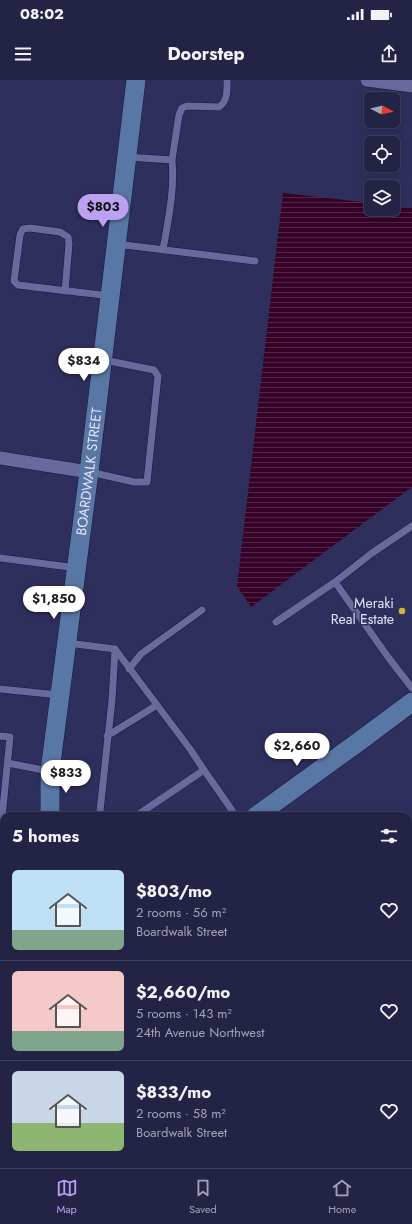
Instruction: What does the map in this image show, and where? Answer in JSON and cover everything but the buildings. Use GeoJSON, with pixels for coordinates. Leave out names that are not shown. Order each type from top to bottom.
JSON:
{"type":"FeatureCollection","features":[{"type":"Feature","properties":{"kind":"street","name":"BOARDWALK STREET"},"geometry":{"type":"LineString","coordinates":[[50,812],[50,771],[90,472],[136,80]]}},
{"type":"Feature","properties":{"kind":"street"},"geometry":{"type":"LineString","coordinates":[[367,80],[387,81],[412,86]]}},
{"type":"Feature","properties":{"kind":"street"},"geometry":{"type":"LineString","coordinates":[[0,458],[90,472]]}},
{"type":"Feature","properties":{"kind":"street"},"geometry":{"type":"LineString","coordinates":[[262,812],[357,744],[412,702]]}},
{"type":"Feature","properties":{"kind":"lane"},"geometry":{"type":"LineString","coordinates":[[163,250],[174,174],[172,160],[179,116],[182,108],[187,106],[220,107],[224,104],[226,99],[227,80]]}},
{"type":"Feature","properties":{"kind":"lane"},"geometry":{"type":"LineString","coordinates":[[127,157],[172,160]]}},
{"type":"Feature","properties":{"kind":"lane"},"geometry":{"type":"LineString","coordinates":[[65,291],[69,244],[68,237],[60,232],[30,228],[23,229],[20,235],[14,281],[18,285],[65,291],[110,296]]}},
{"type":"Feature","properties":{"kind":"lane"},"geometry":{"type":"LineString","coordinates":[[116,244],[255,261]]}},
{"type":"Feature","properties":{"kind":"lane"},"geometry":{"type":"LineString","coordinates":[[90,472],[134,482],[147,482],[158,376],[154,370],[103,360]]}},
{"type":"Feature","properties":{"kind":"lane"},"geometry":{"type":"LineString","coordinates":[[276,622],[335,582],[412,526]]}},
{"type":"Feature","properties":{"kind":"lane"},"geometry":{"type":"LineString","coordinates":[[0,558],[77,568]]}},
{"type":"Feature","properties":{"kind":"lane"},"geometry":{"type":"LineString","coordinates":[[335,582],[412,688]]}},
{"type":"Feature","properties":{"kind":"lane"},"geometry":{"type":"LineString","coordinates":[[130,670],[142,654],[202,610]]}},
{"type":"Feature","properties":{"kind":"lane"},"geometry":{"type":"LineString","coordinates":[[67,643],[114,649],[157,705],[233,812]]}},
{"type":"Feature","properties":{"kind":"lane"},"geometry":{"type":"LineString","coordinates":[[101,812],[112,700],[114,649]]}},
{"type":"Feature","properties":{"kind":"lane"},"geometry":{"type":"LineString","coordinates":[[0,689],[60,695]]}},
{"type":"Feature","properties":{"kind":"lane"},"geometry":{"type":"LineString","coordinates":[[108,736],[157,705]]}},
{"type":"Feature","properties":{"kind":"lane"},"geometry":{"type":"LineString","coordinates":[[0,736],[10,737],[3,812]]}},
{"type":"Feature","properties":{"kind":"lane"},"geometry":{"type":"LineString","coordinates":[[8,763],[50,771]]}},
{"type":"Feature","properties":{"kind":"lane"},"geometry":{"type":"LineString","coordinates":[[142,812],[204,770]]}},
{"type":"Feature","properties":{"kind":"shaded area"},"geometry":{"type":"Polygon","coordinates":[[[283,193],[364,202],[364,216],[400,216],[400,207],[412,208],[412,487],[251,607],[237,586],[283,193]]]}},
{"type":"Feature","properties":{"kind":"place","name":"Meraki Real Estate"},"geometry":{"type":"Point","coordinates":[402,611]}}]}
